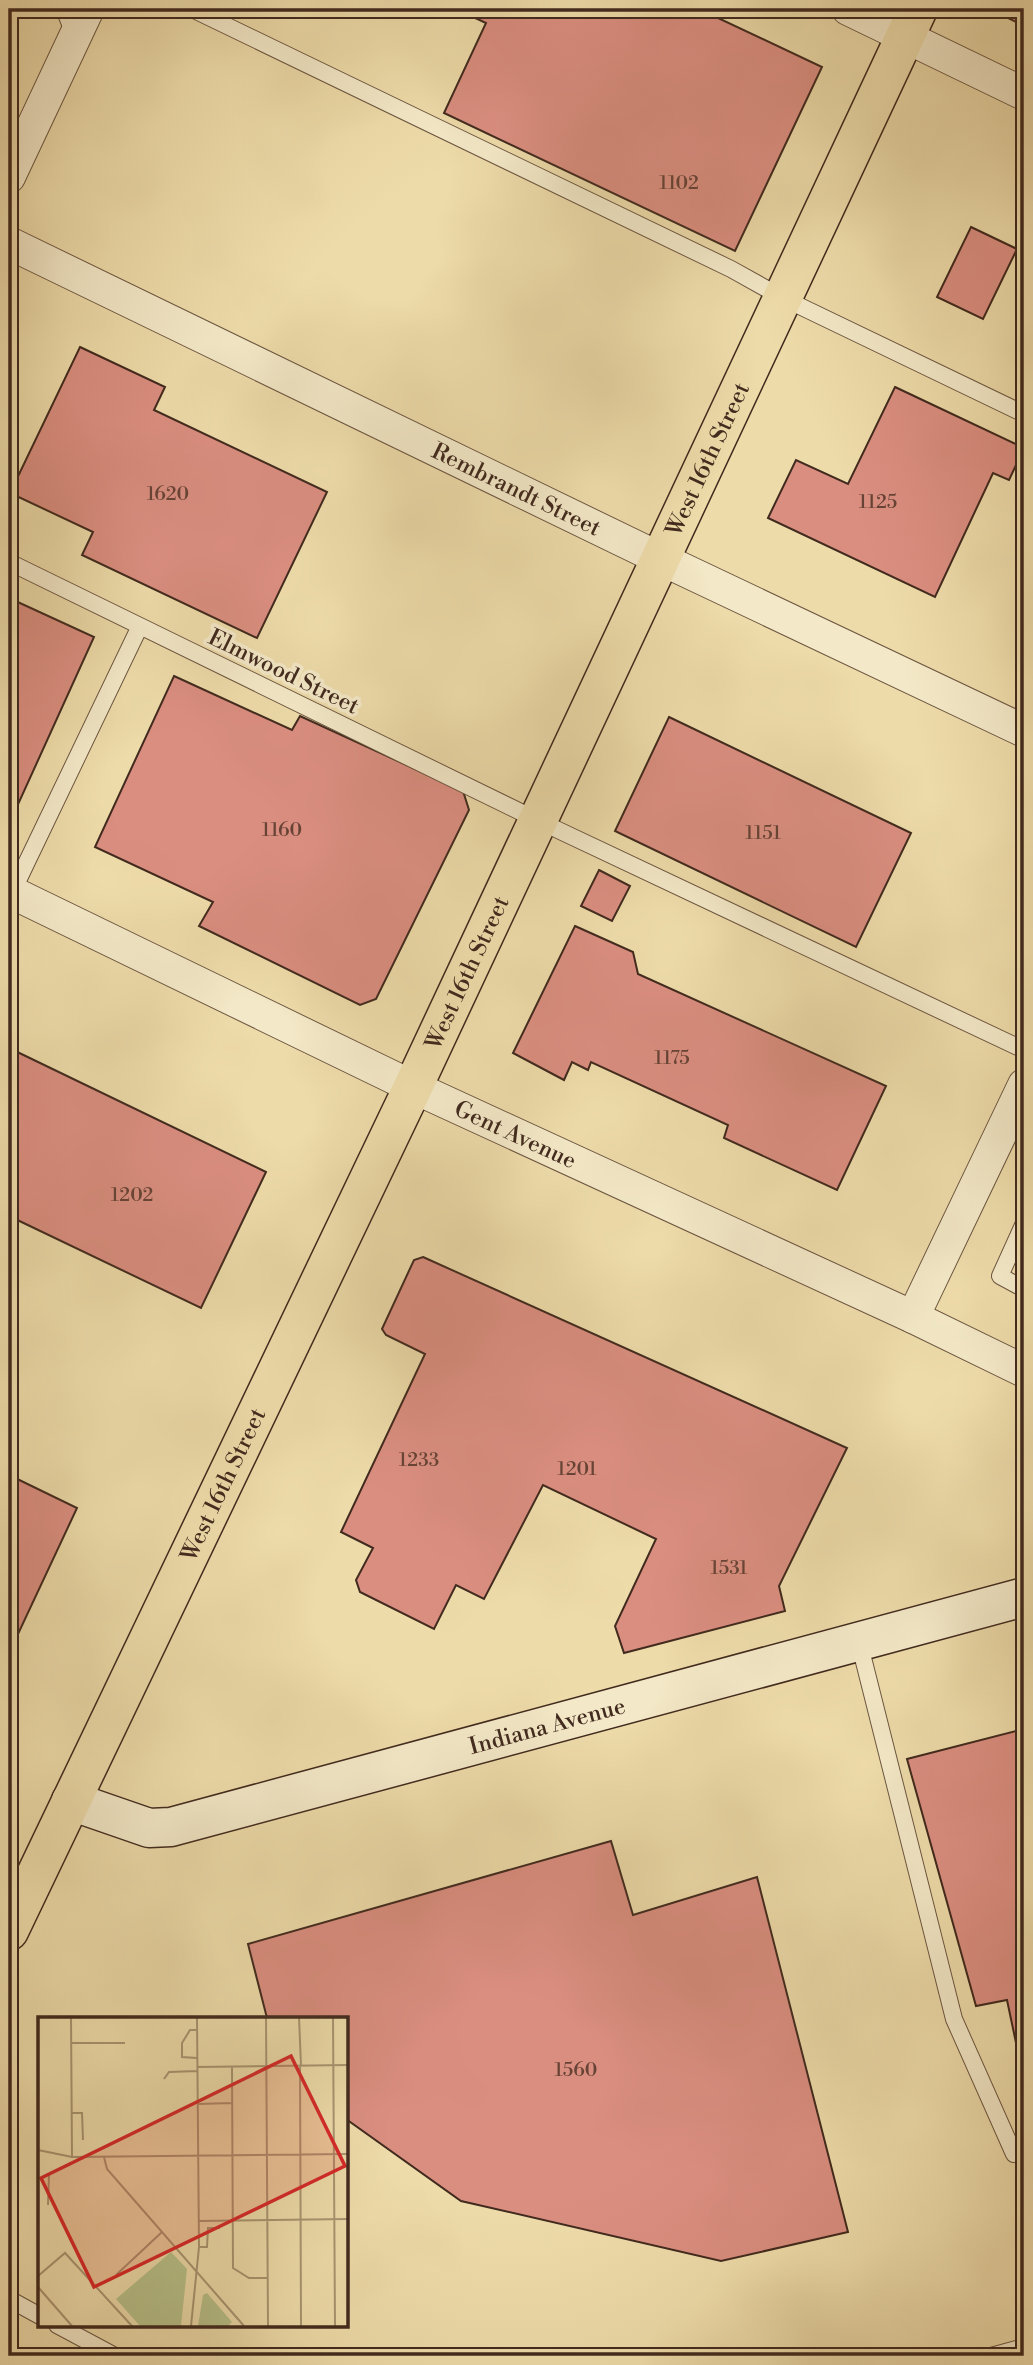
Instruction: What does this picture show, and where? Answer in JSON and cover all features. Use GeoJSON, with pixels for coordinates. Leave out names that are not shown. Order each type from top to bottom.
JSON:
{"type":"FeatureCollection","features":[{"type":"Feature","properties":{"kind":"main road","name":"West 16th Street"},"geometry":{"type":"LineString","coordinates":[[9,1931],[539,821],[912,22]]}},
{"type":"Feature","properties":{"kind":"main road","name":"Indiana Avenue"},"geometry":{"type":"LineString","coordinates":[[71,1801],[149,1828],[171,1827],[1024,1597]]}},
{"type":"Feature","properties":{"kind":"street"},"geometry":{"type":"LineString","coordinates":[[848,9],[912,22],[1024,94]]}},
{"type":"Feature","properties":{"kind":"street"},"geometry":{"type":"LineString","coordinates":[[9,177],[76,18]]}},
{"type":"Feature","properties":{"kind":"street","name":"Rembrandt Street"},"geometry":{"type":"LineString","coordinates":[[9,243],[1024,731]]}},
{"type":"Feature","properties":{"kind":"street","name":"Gent Avenue"},"geometry":{"type":"LineString","coordinates":[[10,892],[413,1087],[913,1317],[1024,1371]]}},
{"type":"Feature","properties":{"kind":"street"},"geometry":{"type":"LineString","coordinates":[[913,1317],[1024,1085]]}},
{"type":"Feature","properties":{"kind":"lane"},"geometry":{"type":"LineString","coordinates":[[192,9],[732,269],[783,298],[1024,414]]}},
{"type":"Feature","properties":{"kind":"lane","name":"Elmwood Street"},"geometry":{"type":"LineString","coordinates":[[9,562],[539,821],[1024,1050]]}},
{"type":"Feature","properties":{"kind":"lane"},"geometry":{"type":"LineString","coordinates":[[10,892],[140,626]]}},
{"type":"Feature","properties":{"kind":"lane"},"geometry":{"type":"LineString","coordinates":[[1024,1223],[999,1276],[1024,1289]]}},
{"type":"Feature","properties":{"kind":"lane"},"geometry":{"type":"LineString","coordinates":[[859,1642],[954,2019],[1014,2154]]}},
{"type":"Feature","properties":{"kind":"lane"},"geometry":{"type":"LineString","coordinates":[[9,2299],[38,2315]]}},
{"type":"Feature","properties":{"kind":"lane"},"geometry":{"type":"LineString","coordinates":[[59,2326],[115,2356]]}},
{"type":"Feature","properties":{"kind":"lane"},"geometry":{"type":"LineString","coordinates":[[991,2356],[1024,2347]]}},
{"type":"Feature","properties":{"kind":"building"},"geometry":{"type":"Polygon","coordinates":[[[456,9],[699,9],[822,67],[735,251],[444,113],[486,23],[456,9]]]}},
{"type":"Feature","properties":{"kind":"building"},"geometry":{"type":"Polygon","coordinates":[[[1005,9],[1024,9],[1024,26],[1002,15],[1005,9]]]}},
{"type":"Feature","properties":{"kind":"building"},"geometry":{"type":"Polygon","coordinates":[[[971,227],[1017,249],[983,319],[937,297],[971,227]]]}},
{"type":"Feature","properties":{"kind":"building"},"geometry":{"type":"Polygon","coordinates":[[[80,347],[165,387],[154,410],[327,492],[257,638],[82,555],[93,532],[10,493],[80,347]]]}},
{"type":"Feature","properties":{"kind":"building"},"geometry":{"type":"Polygon","coordinates":[[[895,387],[1024,448],[1009,480],[993,473],[935,597],[768,518],[796,460],[848,484],[895,387]]]}},
{"type":"Feature","properties":{"kind":"building"},"geometry":{"type":"Polygon","coordinates":[[[9,598],[94,637],[15,811],[9,808],[9,598]]]}},
{"type":"Feature","properties":{"kind":"building"},"geometry":{"type":"Polygon","coordinates":[[[174,676],[292,730],[300,716],[463,791],[469,810],[376,999],[360,1005],[199,926],[213,902],[95,847],[174,676]]]}},
{"type":"Feature","properties":{"kind":"building"},"geometry":{"type":"Polygon","coordinates":[[[669,717],[911,833],[856,947],[615,831],[669,717]]]}},
{"type":"Feature","properties":{"kind":"building"},"geometry":{"type":"Polygon","coordinates":[[[599,870],[630,886],[612,921],[581,906],[599,870]]]}},
{"type":"Feature","properties":{"kind":"building"},"geometry":{"type":"Polygon","coordinates":[[[575,926],[633,952],[638,974],[886,1086],[837,1190],[724,1138],[728,1125],[591,1062],[588,1070],[572,1062],[564,1080],[513,1053],[575,926]]]}},
{"type":"Feature","properties":{"kind":"building"},"geometry":{"type":"Polygon","coordinates":[[[9,1048],[266,1172],[201,1308],[9,1216],[9,1048]]]}},
{"type":"Feature","properties":{"kind":"building"},"geometry":{"type":"Polygon","coordinates":[[[423,1257],[847,1448],[779,1586],[785,1611],[624,1653],[615,1626],[656,1539],[543,1485],[484,1599],[456,1585],[434,1629],[360,1592],[356,1580],[373,1548],[341,1532],[425,1354],[386,1335],[382,1329],[414,1260],[423,1257]]]}},
{"type":"Feature","properties":{"kind":"building"},"geometry":{"type":"Polygon","coordinates":[[[9,1475],[77,1508],[11,1649],[9,1645],[9,1475]]]}},
{"type":"Feature","properties":{"kind":"building"},"geometry":{"type":"Polygon","coordinates":[[[1024,1729],[1024,2081],[1007,2000],[976,2006],[907,1759],[1024,1729]]]}},
{"type":"Feature","properties":{"kind":"building"},"geometry":{"type":"Polygon","coordinates":[[[611,1841],[633,1915],[757,1877],[848,2232],[721,2261],[461,2201],[348,2120],[348,2017],[267,2017],[248,1944],[611,1841]]]}}]}
